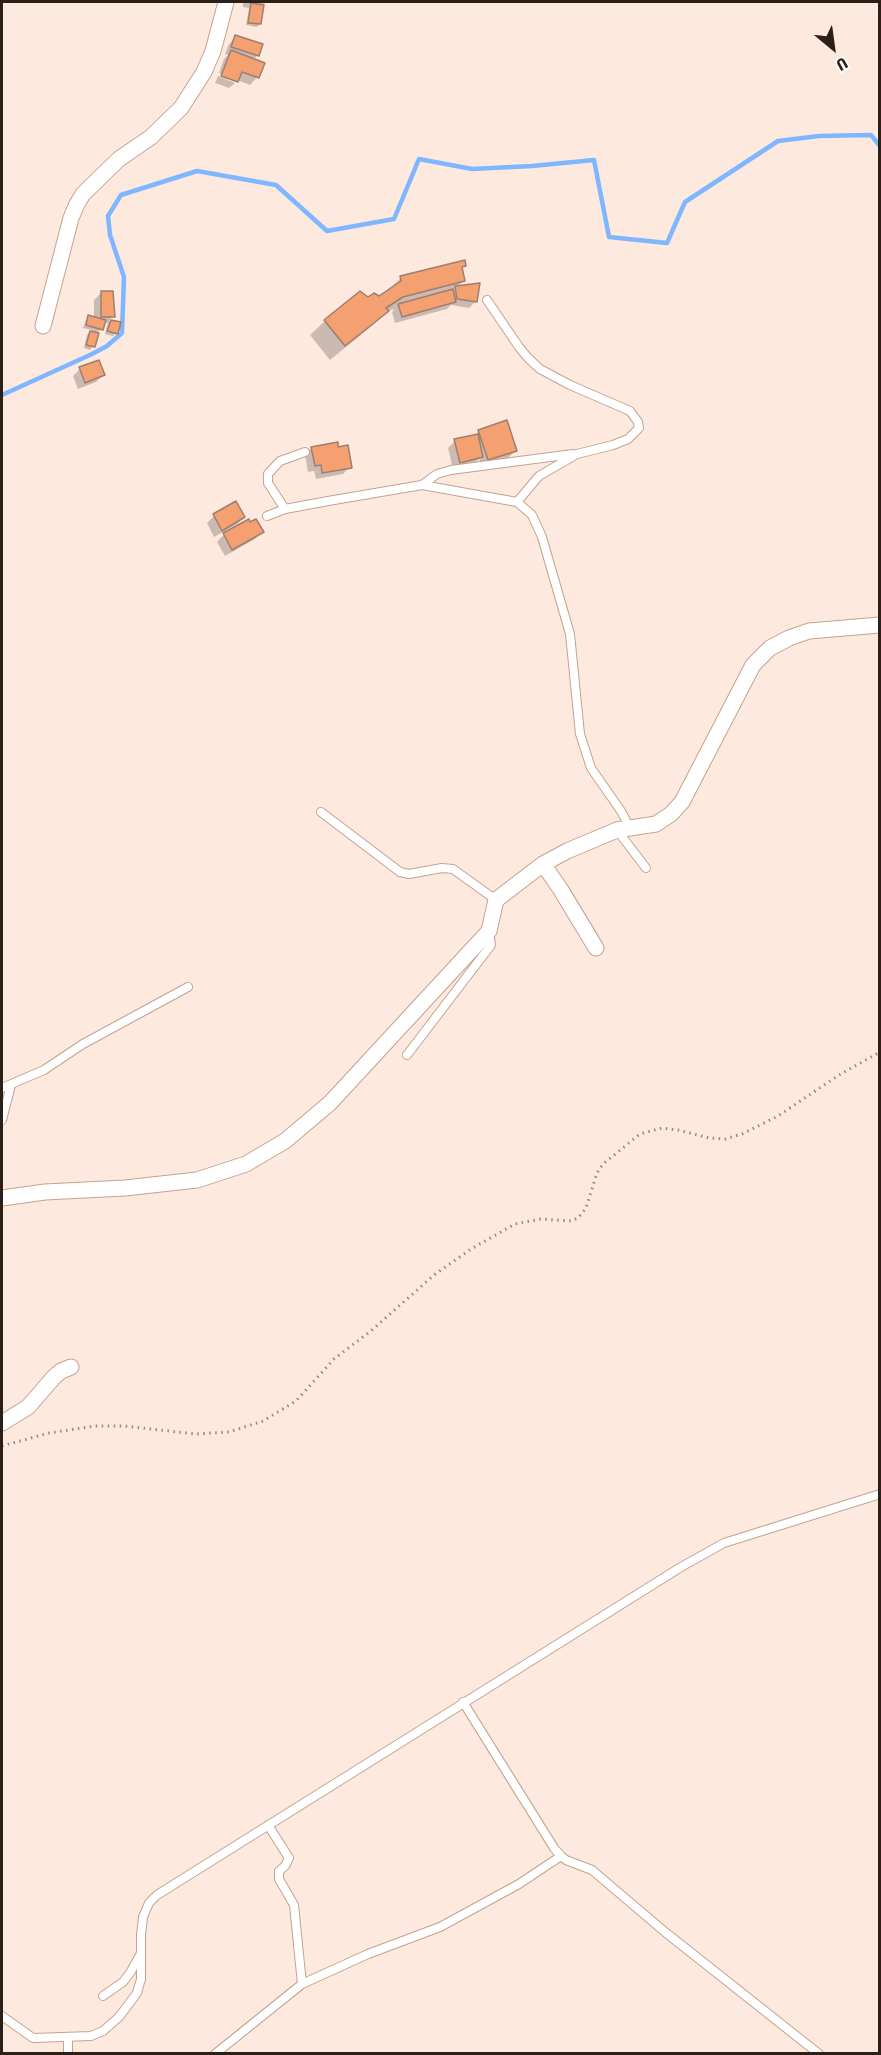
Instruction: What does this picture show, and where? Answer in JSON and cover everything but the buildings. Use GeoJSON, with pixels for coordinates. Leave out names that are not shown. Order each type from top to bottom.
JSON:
{"type":"FeatureCollection","features":[{"type":"Feature","properties":{"kind":"street"},"geometry":{"type":"LineString","coordinates":[[43,326],[76,204],[83,194],[119,159],[151,137],[181,108],[204,72],[213,51],[226,2]]}},
{"type":"Feature","properties":{"kind":"street"},"geometry":{"type":"LineString","coordinates":[[2,1198],[45,1192],[125,1188],[197,1180],[246,1164],[285,1141],[330,1103],[489,931],[496,900],[543,864],[567,851],[623,829],[656,824],[671,814],[682,802],[753,665],[770,648],[809,631],[879,625]]}},
{"type":"Feature","properties":{"kind":"street"},"geometry":{"type":"LineString","coordinates":[[543,864],[596,948]]}},
{"type":"Feature","properties":{"kind":"street"},"geometry":{"type":"LineString","coordinates":[[2,1423],[28,1407],[54,1377],[71,1367]]}},
{"type":"Feature","properties":{"kind":"lane"},"geometry":{"type":"LineString","coordinates":[[422,485],[437,474],[451,470],[577,454],[613,446],[628,439],[639,428],[638,422],[630,411],[570,385],[540,369],[519,347],[487,300]]}},
{"type":"Feature","properties":{"kind":"lane"},"geometry":{"type":"LineString","coordinates":[[285,510],[268,483],[268,474],[280,461],[305,452]]}},
{"type":"Feature","properties":{"kind":"lane"},"geometry":{"type":"LineString","coordinates":[[516,502],[539,476],[577,454]]}},
{"type":"Feature","properties":{"kind":"lane"},"geometry":{"type":"LineString","coordinates":[[267,516],[285,510],[422,485],[516,502],[532,515],[542,537],[570,634],[580,735],[591,768],[615,802],[623,829],[646,868]]}},
{"type":"Feature","properties":{"kind":"lane"},"geometry":{"type":"LineString","coordinates":[[321,812],[400,872],[409,874],[442,867],[453,869],[496,900]]}},
{"type":"Feature","properties":{"kind":"lane"},"geometry":{"type":"LineString","coordinates":[[407,1055],[491,945],[489,931]]}},
{"type":"Feature","properties":{"kind":"lane"},"geometry":{"type":"LineString","coordinates":[[2,1088],[44,1070],[83,1044],[188,987]]}},
{"type":"Feature","properties":{"kind":"lane"},"geometry":{"type":"LineString","coordinates":[[2,1120],[11,1085]]}},
{"type":"Feature","properties":{"kind":"lane"},"geometry":{"type":"LineString","coordinates":[[2,2016],[33,2037],[68,2038],[98,2034],[119,2017],[133,2000],[139,1987],[143,1917],[149,1903],[157,1895],[463,1702],[681,1567],[724,1543],[879,1494]]}},
{"type":"Feature","properties":{"kind":"lane"},"geometry":{"type":"LineString","coordinates":[[463,1702],[561,1856],[592,1870],[665,1932],[819,2054]]}},
{"type":"Feature","properties":{"kind":"lane"},"geometry":{"type":"LineString","coordinates":[[268,1825],[289,1858],[279,1871],[279,1878],[294,1905],[302,1984]]}},
{"type":"Feature","properties":{"kind":"lane"},"geometry":{"type":"LineString","coordinates":[[215,2054],[302,1984],[368,1954],[440,1927],[519,1884],[561,1856]]}},
{"type":"Feature","properties":{"kind":"lane"},"geometry":{"type":"LineString","coordinates":[[104,1996],[123,1982],[140,1954]]}},
{"type":"Feature","properties":{"kind":"lane"},"geometry":{"type":"LineString","coordinates":[[68,2038],[68,2054]]}},
{"type":"Feature","properties":{"kind":"path"},"geometry":{"type":"LineString","coordinates":[[2,1446],[49,1433],[95,1426],[124,1426],[196,1434],[229,1432],[263,1422],[296,1401],[334,1359],[372,1330],[420,1286],[462,1254],[515,1224],[541,1219],[572,1221],[579,1216],[586,1208],[597,1173],[603,1164],[640,1134],[662,1128],[708,1138],[725,1139],[741,1134],[778,1116],[839,1075],[879,1052]]}},
{"type":"Feature","properties":{"kind":"waterway"},"geometry":{"type":"LineString","coordinates":[[2,395],[92,354],[107,346],[122,333],[124,277],[110,235],[108,216],[121,195],[197,171],[276,185],[327,231],[394,219],[419,159],[472,169],[594,160],[609,237],[667,243],[685,202],[778,141],[819,136],[871,135],[880,146]]}}]}
